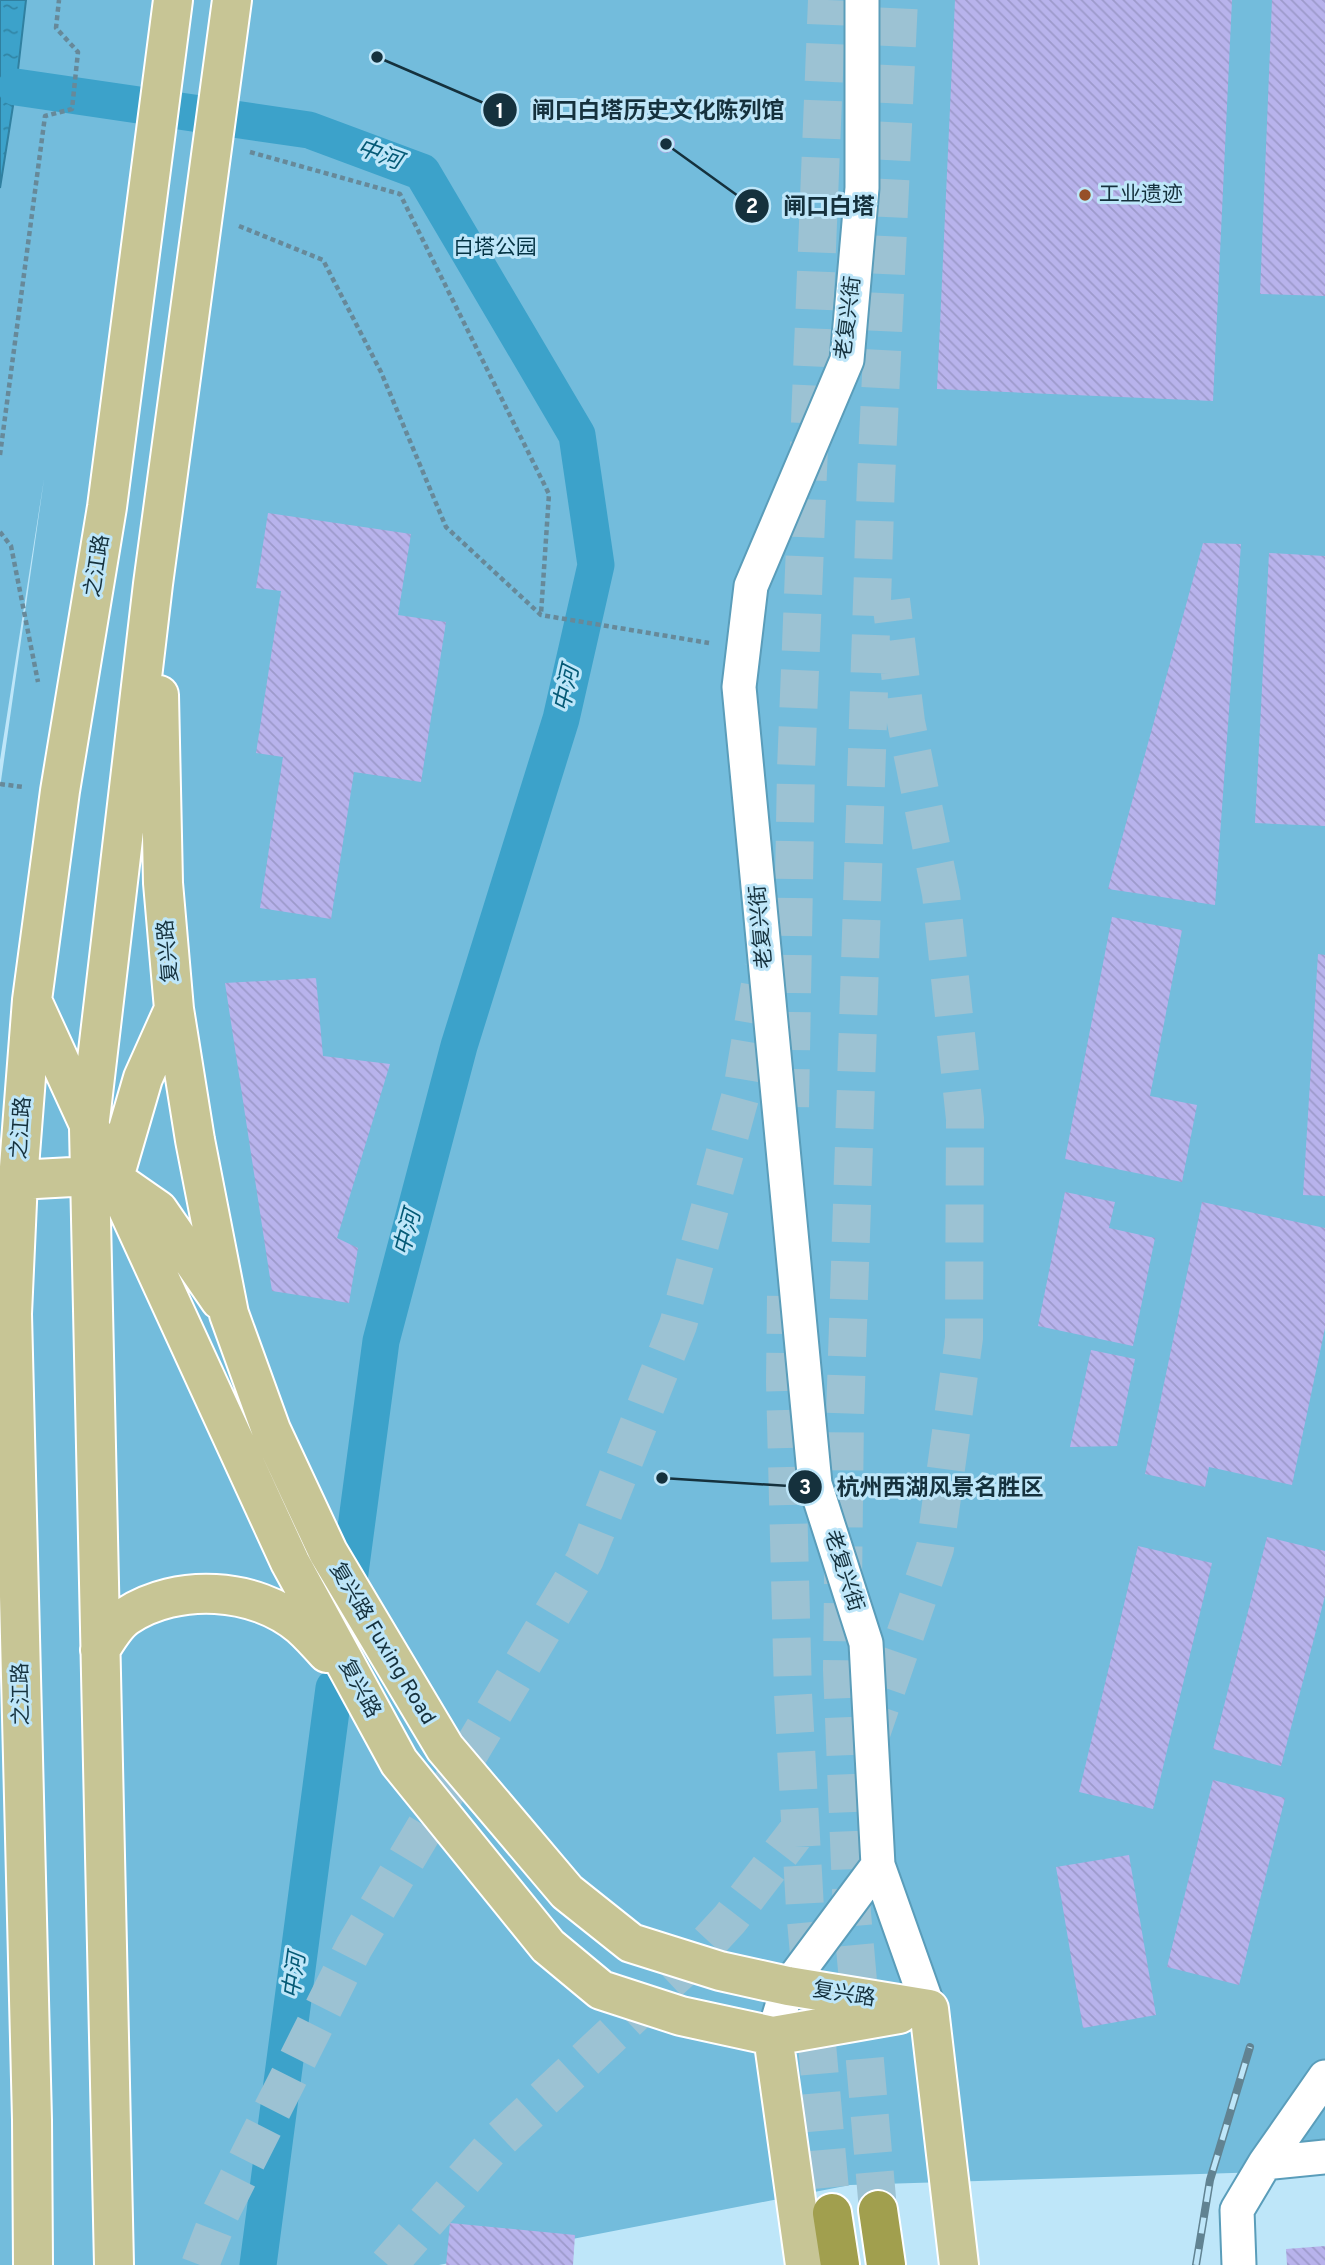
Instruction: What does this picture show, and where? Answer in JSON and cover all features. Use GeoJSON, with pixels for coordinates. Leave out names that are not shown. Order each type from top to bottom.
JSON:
{"type":"FeatureCollection","features":[{"type":"Feature","properties":{"kind":"highway"},"geometry":{"type":"LineString","coordinates":[[878,2210],[886,2265]]}},
{"type":"Feature","properties":{"kind":"highway"},"geometry":{"type":"LineString","coordinates":[[832,2213],[840,2265]]}},
{"type":"Feature","properties":{"kind":"main road","name":"之江路"},"geometry":{"type":"LineString","coordinates":[[33,2265],[32,2120],[12,1328],[18,1180],[32,1000],[60,791],[107,507],[173,0]]}},
{"type":"Feature","properties":{"kind":"main road"},"geometry":{"type":"LineString","coordinates":[[89,1128],[153,584],[232,0]]}},
{"type":"Feature","properties":{"kind":"main road","name":"复兴路"},"geometry":{"type":"LineString","coordinates":[[153,584],[159,691],[163,883],[174,1009],[195,1140],[229,1314],[271,1430],[328,1552]]}},
{"type":"Feature","properties":{"kind":"main road","name":"复兴路"},"geometry":{"type":"LineString","coordinates":[[32,1000],[89,1128],[101,1177],[290,1562],[354,1681],[399,1762],[548,1946],[601,1990],[681,2017],[773,2036],[929,2009]]}},
{"type":"Feature","properties":{"kind":"main road"},"geometry":{"type":"LineString","coordinates":[[114,2265],[92,1300],[101,1177],[174,1009]]}},
{"type":"Feature","properties":{"kind":"main road"},"geometry":{"type":"LineString","coordinates":[[18,1180],[101,1177]]}},
{"type":"Feature","properties":{"kind":"main road","name":"复兴路"},"geometry":{"type":"LineString","coordinates":[[101,1177],[158,1210],[229,1314]]}},
{"type":"Feature","properties":{"kind":"main road","name":"复兴路 Fuxing Road"},"geometry":{"type":"LineString","coordinates":[[328,1552],[437,1735]]}},
{"type":"Feature","properties":{"kind":"main road"},"geometry":{"type":"LineString","coordinates":[[100,1650],[124,1617],[155,1602],[195,1593],[223,1594],[262,1603],[299,1625],[354,1681]]}},
{"type":"Feature","properties":{"kind":"main road","name":"复兴路"},"geometry":{"type":"LineString","coordinates":[[437,1735],[567,1892],[631,1943],[720,1971],[788,1986],[929,2009]]}},
{"type":"Feature","properties":{"kind":"main road"},"geometry":{"type":"LineString","coordinates":[[929,2009],[959,2265]]}},
{"type":"Feature","properties":{"kind":"main road"},"geometry":{"type":"LineString","coordinates":[[773,2036],[804,2265]]}},
{"type":"Feature","properties":{"kind":"street","name":"老复兴街"},"geometry":{"type":"LineString","coordinates":[[862,0],[862,188],[847,360],[751,586],[739,687],[815,1484],[866,1643],[878,1865],[929,2009]]}},
{"type":"Feature","properties":{"kind":"street"},"geometry":{"type":"LineString","coordinates":[[773,2036],[788,1986],[878,1865]]}},
{"type":"Feature","properties":{"kind":"street"},"geometry":{"type":"LineString","coordinates":[[1239,2265],[1237,2210],[1265,2162],[1325,2077]]}},
{"type":"Feature","properties":{"kind":"street"},"geometry":{"type":"LineString","coordinates":[[1265,2162],[1325,2157]]}},
{"type":"Feature","properties":{"kind":"path"},"geometry":{"type":"LineString","coordinates":[[0,455],[45,116],[72,109],[78,52],[56,28],[59,0]]}},
{"type":"Feature","properties":{"kind":"path"},"geometry":{"type":"LineString","coordinates":[[213,140],[400,194],[549,494],[541,615]]}},
{"type":"Feature","properties":{"kind":"path"},"geometry":{"type":"LineString","coordinates":[[203,211],[323,260],[381,372],[446,527],[541,615],[716,644]]}},
{"type":"Feature","properties":{"kind":"path"},"geometry":{"type":"LineString","coordinates":[[0,532],[11,546],[38,682]]}},
{"type":"Feature","properties":{"kind":"path"},"geometry":{"type":"LineString","coordinates":[[0,784],[60,791]]}},
{"type":"Feature","properties":{"kind":"green space","name":"白塔公园"},"geometry":{"type":"Polygon","coordinates":[[[5,0],[1325,0],[1325,2169],[850,2185],[439,2265],[0,2265],[0,788],[44,479],[0,760],[0,38],[5,0]]]}},
{"type":"Feature","properties":{"kind":"water"},"geometry":{"type":"Polygon","coordinates":[[[0,0],[26,0],[0,188],[0,0]]]}},
{"type":"Feature","properties":{"kind":"building","name":"工业遗迹"},"geometry":{"type":"Polygon","coordinates":[[[955,0],[1232,0],[1213,401],[937,389],[955,0]]]}},
{"type":"Feature","properties":{"kind":"building"},"geometry":{"type":"Polygon","coordinates":[[[1272,0],[1325,0],[1325,296],[1260,294],[1272,0]]]}},
{"type":"Feature","properties":{"kind":"building"},"geometry":{"type":"Polygon","coordinates":[[[666,135],[672,138],[675,144],[672,150],[666,153],[660,150],[657,144],[660,138],[666,135]]]}},
{"type":"Feature","properties":{"kind":"building"},"geometry":{"type":"Polygon","coordinates":[[[268,513],[411,534],[398,615],[446,622],[421,782],[354,772],[331,919],[260,908],[283,757],[256,753],[281,591],[256,588],[268,513]]]}},
{"type":"Feature","properties":{"kind":"building"},"geometry":{"type":"Polygon","coordinates":[[[1203,543],[1241,544],[1215,905],[1108,889],[1203,543]]]}},
{"type":"Feature","properties":{"kind":"building"},"geometry":{"type":"Polygon","coordinates":[[[1269,553],[1325,556],[1325,826],[1255,823],[1269,553]]]}},
{"type":"Feature","properties":{"kind":"building"},"geometry":{"type":"Polygon","coordinates":[[[1112,917],[1182,930],[1150,1096],[1197,1105],[1182,1182],[1065,1159],[1112,917]]]}},
{"type":"Feature","properties":{"kind":"building"},"geometry":{"type":"Polygon","coordinates":[[[1318,954],[1325,955],[1325,1196],[1303,1195],[1318,954]]]}},
{"type":"Feature","properties":{"kind":"building"},"geometry":{"type":"Polygon","coordinates":[[[316,978],[323,1056],[390,1064],[337,1238],[358,1248],[349,1303],[272,1291],[225,983],[316,978]]]}},
{"type":"Feature","properties":{"kind":"building"},"geometry":{"type":"Polygon","coordinates":[[[1065,1192],[1115,1202],[1109,1228],[1155,1238],[1133,1346],[1038,1326],[1065,1192]]]}},
{"type":"Feature","properties":{"kind":"building"},"geometry":{"type":"Polygon","coordinates":[[[1202,1202],[1325,1228],[1325,1328],[1292,1485],[1209,1467],[1205,1487],[1145,1474],[1202,1202]]]}},
{"type":"Feature","properties":{"kind":"building"},"geometry":{"type":"Polygon","coordinates":[[[1091,1350],[1135,1359],[1117,1446],[1070,1447],[1091,1350]]]}},
{"type":"Feature","properties":{"kind":"building"},"geometry":{"type":"Polygon","coordinates":[[[1267,1537],[1325,1551],[1325,1596],[1281,1766],[1213,1749],[1267,1537]]]}},
{"type":"Feature","properties":{"kind":"building"},"geometry":{"type":"Polygon","coordinates":[[[1138,1546],[1212,1563],[1153,1809],[1079,1792],[1138,1546]]]}},
{"type":"Feature","properties":{"kind":"building"},"geometry":{"type":"Polygon","coordinates":[[[1213,1780],[1285,1798],[1239,1985],[1167,1967],[1213,1780]]]}},
{"type":"Feature","properties":{"kind":"building"},"geometry":{"type":"Polygon","coordinates":[[[1129,1855],[1156,2015],[1083,2028],[1056,1867],[1129,1855]]]}},
{"type":"Feature","properties":{"kind":"building"},"geometry":{"type":"Polygon","coordinates":[[[450,2223],[575,2235],[573,2265],[446,2265],[450,2223]]]}},
{"type":"Feature","properties":{"kind":"building"},"geometry":{"type":"Polygon","coordinates":[[[1325,2246],[1325,2265],[1287,2265],[1286,2249],[1325,2246]]]}},
{"type":"Feature","properties":{"kind":"waterway","name":"中河"},"geometry":{"type":"LineString","coordinates":[[16,87],[309,130],[422,172],[577,435],[596,565],[561,719],[459,1046],[381,1341],[341,1640]]}},
{"type":"Feature","properties":{"kind":"waterway","name":"中河"},"geometry":{"type":"LineString","coordinates":[[258,2265],[334,1688]]}},
{"type":"Feature","properties":{"kind":"tunnel"},"geometry":{"type":"LineString","coordinates":[[790,1107],[796,769],[827,0]]}},
{"type":"Feature","properties":{"kind":"tunnel"},"geometry":{"type":"LineString","coordinates":[[878,2210],[852,1913],[842,1670],[845,1416],[876,480],[899,0]]}},
{"type":"Feature","properties":{"kind":"tunnel"},"geometry":{"type":"LineString","coordinates":[[866,1741],[870,1737],[935,1548],[964,1338],[965,1119],[941,894],[906,722],[891,600]]}},
{"type":"Feature","properties":{"kind":"tunnel"},"geometry":{"type":"LineString","coordinates":[[200,2265],[219,2216],[354,1947],[585,1559],[678,1325],[742,1090],[763,967]]}},
{"type":"Feature","properties":{"kind":"tunnel"},"geometry":{"type":"LineString","coordinates":[[786,1296],[785,1382],[793,1694],[805,1909],[832,2213]]}},
{"type":"Feature","properties":{"kind":"tunnel"},"geometry":{"type":"LineString","coordinates":[[388,2265],[493,2146],[692,1960],[730,1919],[806,1820]]}},
{"type":"Feature","properties":{"kind":"railway"},"geometry":{"type":"LineString","coordinates":[[1196,2265],[1210,2180],[1250,2047]]}},
{"type":"Feature","properties":{"kind":"place","name":"闸口白塔历史文化陈列馆"},"geometry":{"type":"Point","coordinates":[377,57]}},
{"type":"Feature","properties":{"kind":"place","name":"闸口白塔"},"geometry":{"type":"Point","coordinates":[666,144]}},
{"type":"Feature","properties":{"kind":"place","name":"工业遗迹"},"geometry":{"type":"Point","coordinates":[1085,195]}},
{"type":"Feature","properties":{"kind":"place","name":"杭州西湖风景名胜区"},"geometry":{"type":"Point","coordinates":[662,1478]}}]}
